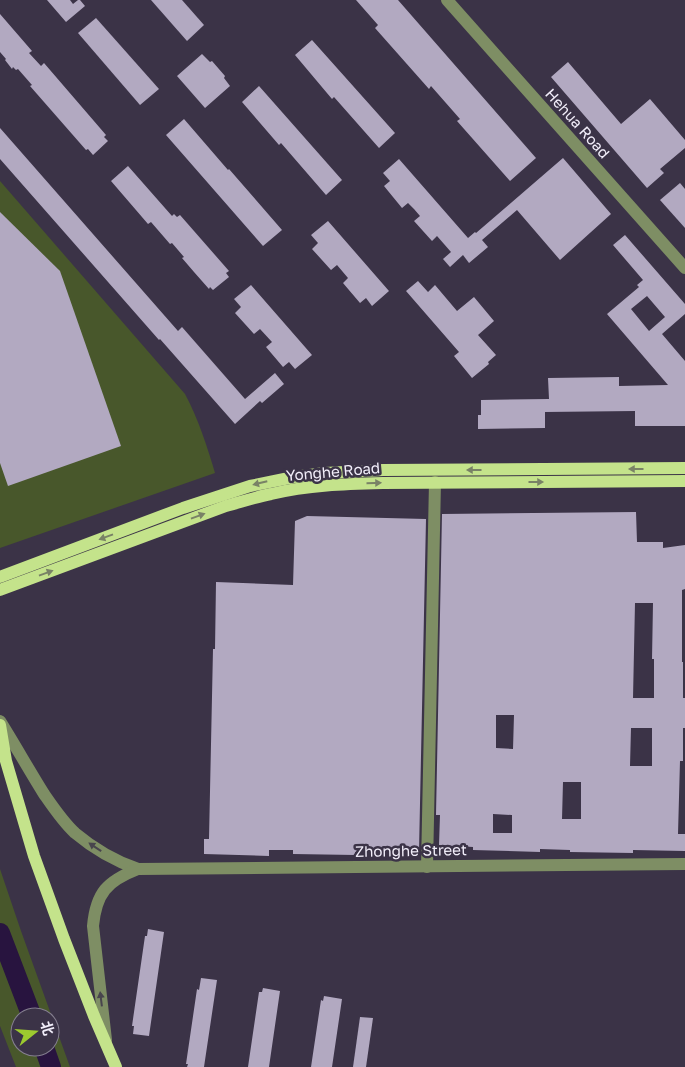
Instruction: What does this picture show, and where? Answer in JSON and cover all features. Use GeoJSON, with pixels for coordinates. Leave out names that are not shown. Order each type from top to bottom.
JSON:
{"type":"FeatureCollection","features":[{"type":"Feature","properties":{"kind":"main road","name":"Yonghe Road"},"geometry":{"type":"LineString","coordinates":[[0,577],[223,494],[270,481],[294,477],[334,472],[383,470],[685,468]]}},
{"type":"Feature","properties":{"kind":"main road","name":"Yonghe Road"},"geometry":{"type":"LineString","coordinates":[[0,590],[195,517],[254,498],[296,489],[343,484],[435,482],[685,481]]}},
{"type":"Feature","properties":{"kind":"main road"},"geometry":{"type":"LineString","coordinates":[[0,723],[6,761],[34,856],[67,947],[106,1047],[116,1067]]}},
{"type":"Feature","properties":{"kind":"street","name":"Hehua Road"},"geometry":{"type":"LineString","coordinates":[[447,0],[685,268]]}},
{"type":"Feature","properties":{"kind":"street"},"geometry":{"type":"LineString","coordinates":[[427,866],[435,482]]}},
{"type":"Feature","properties":{"kind":"street"},"geometry":{"type":"LineString","coordinates":[[0,723],[51,804],[74,832],[90,845],[118,862],[138,869]]}},
{"type":"Feature","properties":{"kind":"street","name":"Zhonghe Street"},"geometry":{"type":"LineString","coordinates":[[138,869],[685,864]]}},
{"type":"Feature","properties":{"kind":"street"},"geometry":{"type":"LineString","coordinates":[[106,1047],[92,926],[97,904],[102,893],[122,875],[138,869]]}},
{"type":"Feature","properties":{"kind":"green space"},"geometry":{"type":"Polygon","coordinates":[[[0,181],[185,394],[202,432],[215,473],[0,548],[0,181]]]}},
{"type":"Feature","properties":{"kind":"green space"},"geometry":{"type":"Polygon","coordinates":[[[0,869],[48,1007],[10,1007],[10,1052],[0,1026],[0,869]]]}},
{"type":"Feature","properties":{"kind":"green space"},"geometry":{"type":"Polygon","coordinates":[[[60,1039],[70,1067],[16,1067],[12,1057],[60,1057],[60,1039]]]}},
{"type":"Feature","properties":{"kind":"building"},"geometry":{"type":"Polygon","coordinates":[[[47,0],[70,0],[73,4],[80,0],[85,6],[66,22],[47,0]]]}},
{"type":"Feature","properties":{"kind":"building"},"geometry":{"type":"Polygon","coordinates":[[[151,0],[182,0],[204,25],[187,41],[151,0]]]}},
{"type":"Feature","properties":{"kind":"building"},"geometry":{"type":"Polygon","coordinates":[[[356,0],[398,0],[536,158],[510,181],[457,121],[460,119],[431,86],[429,89],[375,28],[378,25],[356,0]]]}},
{"type":"Feature","properties":{"kind":"building"},"geometry":{"type":"Polygon","coordinates":[[[0,14],[32,51],[29,53],[41,66],[44,63],[106,135],[104,137],[108,141],[93,155],[88,149],[86,150],[30,86],[32,85],[18,69],[16,70],[13,67],[12,69],[5,60],[0,52],[0,14]]]}},
{"type":"Feature","properties":{"kind":"building"},"geometry":{"type":"Polygon","coordinates":[[[96,18],[159,89],[140,105],[78,33],[96,18]]]}},
{"type":"Feature","properties":{"kind":"building"},"geometry":{"type":"Polygon","coordinates":[[[312,40],[395,133],[379,148],[334,97],[332,99],[295,55],[312,40]]]}},
{"type":"Feature","properties":{"kind":"building"},"geometry":{"type":"Polygon","coordinates":[[[202,54],[210,62],[212,61],[225,76],[224,78],[230,86],[205,108],[177,76],[202,54]]]}},
{"type":"Feature","properties":{"kind":"building"},"geometry":{"type":"Polygon","coordinates":[[[568,62],[621,124],[650,99],[685,140],[685,148],[660,169],[664,173],[647,188],[551,77],[568,62]]]}},
{"type":"Feature","properties":{"kind":"building"},"geometry":{"type":"Polygon","coordinates":[[[259,86],[342,180],[326,195],[242,102],[259,86]]]}},
{"type":"Feature","properties":{"kind":"building"},"geometry":{"type":"Polygon","coordinates":[[[184,119],[282,230],[263,246],[166,135],[184,119]]]}},
{"type":"Feature","properties":{"kind":"building"},"geometry":{"type":"Polygon","coordinates":[[[0,128],[178,331],[182,327],[245,399],[275,373],[284,384],[262,403],[260,401],[235,424],[0,159],[0,128]]]}},
{"type":"Feature","properties":{"kind":"building"},"geometry":{"type":"Polygon","coordinates":[[[563,158],[611,214],[560,260],[517,210],[482,240],[488,247],[469,263],[463,255],[450,267],[443,259],[451,252],[437,236],[432,241],[414,221],[420,216],[414,209],[408,203],[402,208],[384,186],[390,181],[383,173],[399,159],[468,238],[563,158]]]}},
{"type":"Feature","properties":{"kind":"building"},"geometry":{"type":"Polygon","coordinates":[[[128,166],[172,216],[174,214],[177,217],[180,215],[229,271],[226,273],[229,277],[213,290],[210,287],[209,289],[194,272],[172,243],[170,244],[151,222],[148,224],[111,181],[128,166]]]}},
{"type":"Feature","properties":{"kind":"building"},"geometry":{"type":"Polygon","coordinates":[[[680,183],[685,189],[685,228],[660,200],[680,183]]]}},
{"type":"Feature","properties":{"kind":"building"},"geometry":{"type":"Polygon","coordinates":[[[0,212],[60,271],[121,446],[8,486],[0,463],[0,212]]]}},
{"type":"Feature","properties":{"kind":"building"},"geometry":{"type":"Polygon","coordinates":[[[328,221],[389,291],[372,306],[366,298],[360,303],[343,283],[348,278],[337,265],[331,270],[312,249],[318,243],[311,235],[328,221]]]}},
{"type":"Feature","properties":{"kind":"building"},"geometry":{"type":"Polygon","coordinates":[[[625,235],[685,304],[685,314],[662,334],[685,361],[685,426],[635,426],[635,411],[545,412],[545,428],[478,429],[478,415],[481,415],[481,400],[549,399],[548,378],[619,377],[619,386],[668,385],[607,314],[639,287],[637,285],[643,280],[613,245],[625,235]],[[647,296],[631,309],[649,331],[665,317],[647,296]]]}},
{"type":"Feature","properties":{"kind":"building"},"geometry":{"type":"Polygon","coordinates":[[[418,281],[428,292],[435,285],[457,311],[474,297],[494,321],[478,335],[496,355],[488,362],[489,364],[472,378],[454,356],[459,352],[406,291],[418,281]]]}},
{"type":"Feature","properties":{"kind":"building"},"geometry":{"type":"Polygon","coordinates":[[[251,285],[312,355],[295,369],[289,362],[283,367],[266,347],[272,342],[260,329],[254,334],[235,313],[241,307],[234,299],[251,285]]]}},
{"type":"Feature","properties":{"kind":"building"},"geometry":{"type":"Polygon","coordinates":[[[636,512],[637,542],[663,542],[663,548],[685,545],[685,589],[682,590],[682,662],[685,728],[683,728],[683,761],[680,761],[678,834],[685,834],[685,851],[633,850],[633,853],[570,852],[570,850],[540,849],[540,852],[473,850],[473,847],[439,845],[440,815],[436,815],[442,514],[636,512]],[[635,603],[633,698],[654,698],[654,659],[652,659],[653,603],[635,603]],[[496,715],[496,748],[513,749],[514,715],[496,715]],[[631,728],[630,766],[652,766],[652,728],[631,728]],[[563,782],[562,819],[581,819],[581,782],[563,782]],[[493,814],[493,833],[512,833],[512,815],[493,814]]]}},
{"type":"Feature","properties":{"kind":"building"},"geometry":{"type":"Polygon","coordinates":[[[307,516],[426,519],[419,851],[403,851],[403,854],[385,854],[384,851],[355,852],[355,855],[293,854],[293,850],[269,850],[269,856],[204,854],[204,839],[209,839],[216,582],[293,585],[295,521],[307,516]]]}},
{"type":"Feature","properties":{"kind":"building"},"geometry":{"type":"Polygon","coordinates":[[[148,929],[164,932],[149,1036],[133,1034],[134,1026],[132,1026],[145,936],[147,936],[148,929]]]}},
{"type":"Feature","properties":{"kind":"building"},"geometry":{"type":"Polygon","coordinates":[[[201,978],[217,980],[204,1067],[187,1067],[197,989],[199,990],[201,978]]]}},
{"type":"Feature","properties":{"kind":"building"},"geometry":{"type":"Polygon","coordinates":[[[263,988],[280,991],[269,1067],[248,1067],[259,992],[262,992],[263,988]]]}},
{"type":"Feature","properties":{"kind":"building"},"geometry":{"type":"Polygon","coordinates":[[[324,996],[342,999],[332,1067],[311,1067],[321,1000],[323,1001],[324,996]]]}},
{"type":"Feature","properties":{"kind":"building"},"geometry":{"type":"Polygon","coordinates":[[[360,1017],[373,1018],[366,1067],[353,1067],[360,1017]]]}},
{"type":"Feature","properties":{"kind":"waterway"},"geometry":{"type":"LineString","coordinates":[[0,933],[28,1007]]}},
{"type":"Feature","properties":{"kind":"waterway"},"geometry":{"type":"LineString","coordinates":[[48,1057],[51,1067]]}}]}
